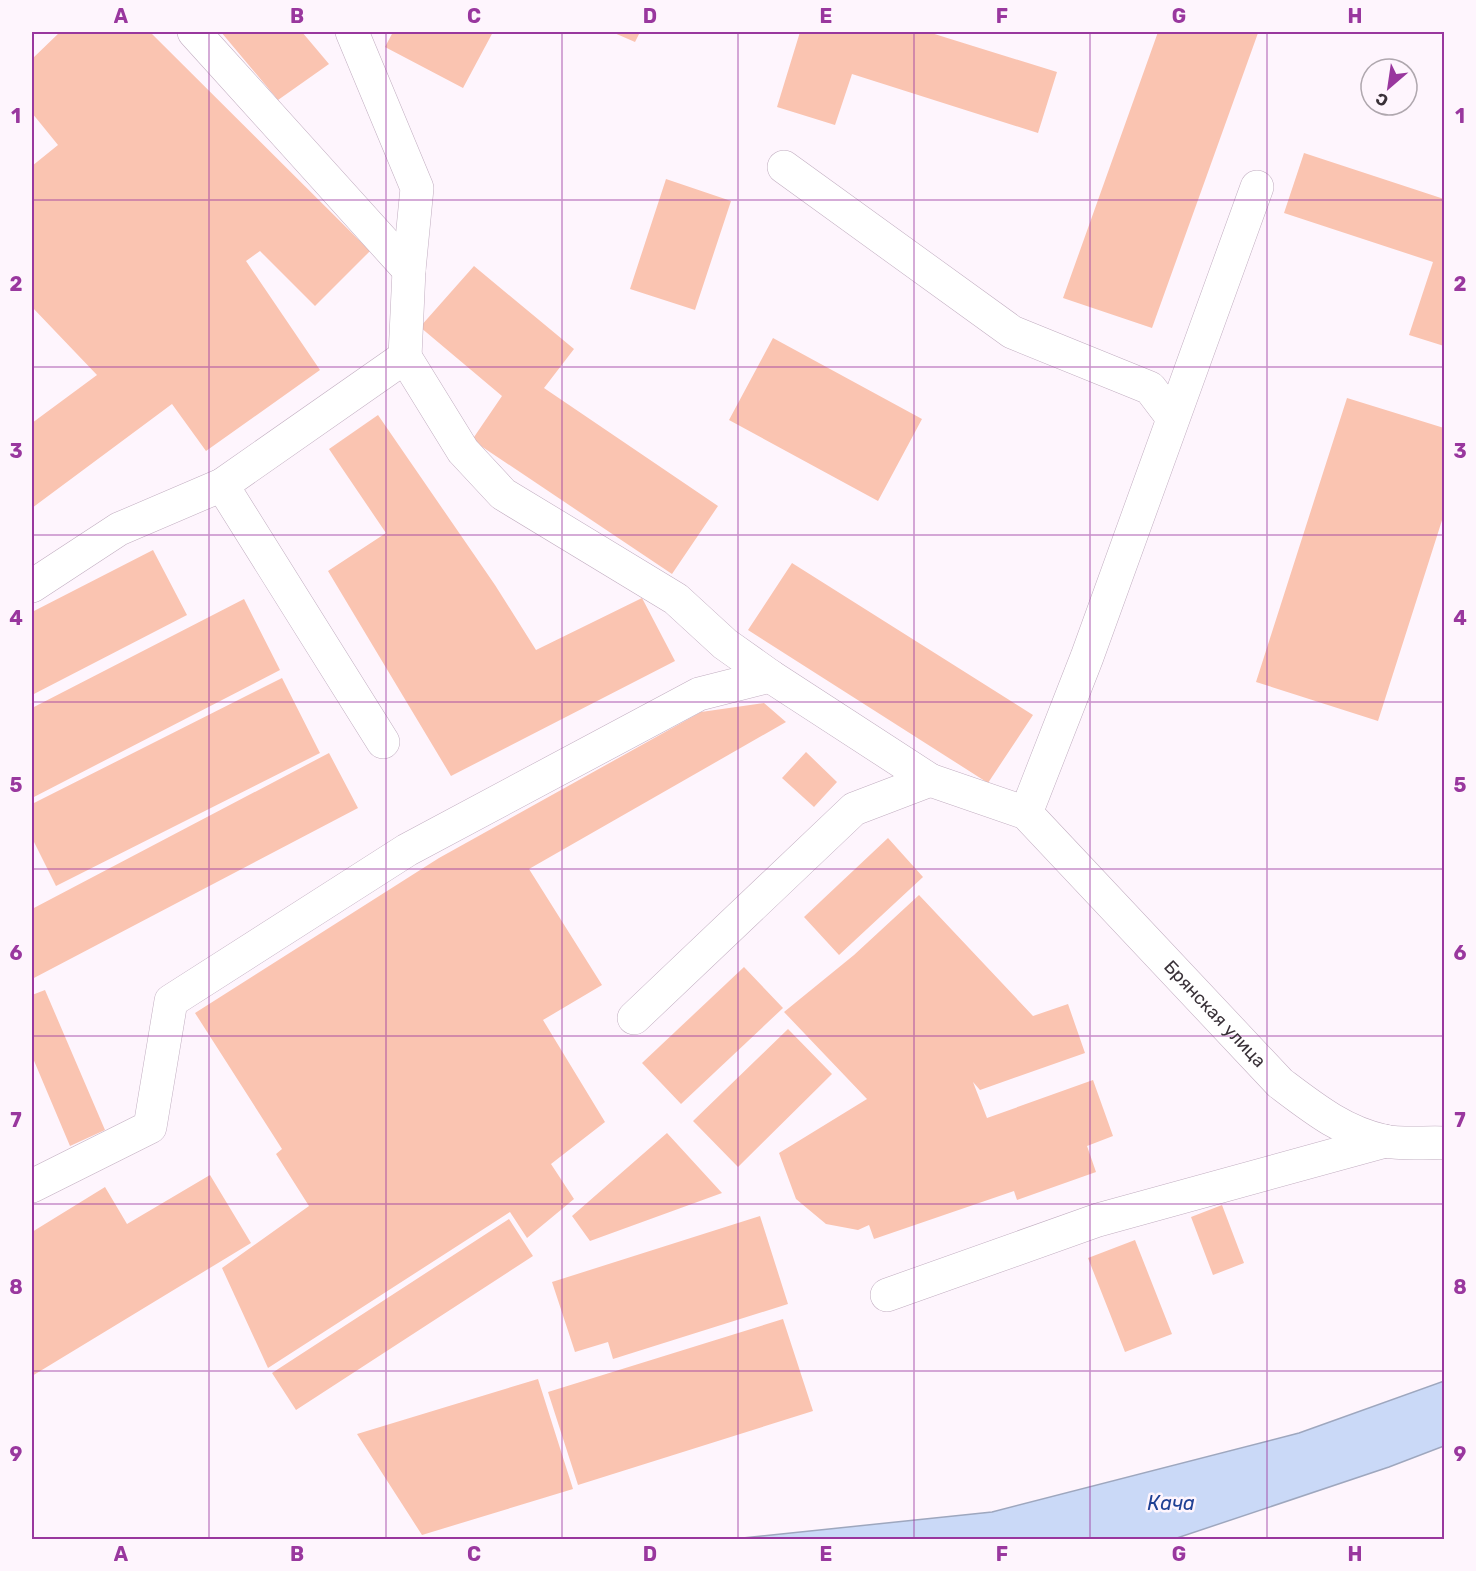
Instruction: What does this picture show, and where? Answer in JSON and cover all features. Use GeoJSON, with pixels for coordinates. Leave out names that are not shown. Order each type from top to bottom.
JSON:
{"type":"FeatureCollection","features":[{"type":"Feature","properties":{"kind":"street"},"geometry":{"type":"LineString","coordinates":[[194,32],[409,270]]}},
{"type":"Feature","properties":{"kind":"street"},"geometry":{"type":"LineString","coordinates":[[352,32],[417,188],[409,270],[405,357],[463,451],[503,494],[675,599],[725,644],[770,676],[930,780],[1026,813],[1087,657],[1257,187]]}},
{"type":"Feature","properties":{"kind":"street"},"geometry":{"type":"LineString","coordinates":[[784,166],[1012,332],[1150,388],[1172,417]]}},
{"type":"Feature","properties":{"kind":"street"},"geometry":{"type":"LineString","coordinates":[[32,586],[119,529],[222,484],[405,357]]}},
{"type":"Feature","properties":{"kind":"street"},"geometry":{"type":"LineString","coordinates":[[222,484],[383,742]]}},
{"type":"Feature","properties":{"kind":"street"},"geometry":{"type":"LineString","coordinates":[[32,1186],[150,1127],[171,1001],[407,850],[699,694],[770,676]]}},
{"type":"Feature","properties":{"kind":"street"},"geometry":{"type":"LineString","coordinates":[[634,1018],[854,808],[930,780]]}},
{"type":"Feature","properties":{"kind":"street","name":"Брянская улица"},"geometry":{"type":"LineString","coordinates":[[1026,813],[1280,1083],[1323,1116],[1344,1127],[1385,1141],[1444,1143]]}},
{"type":"Feature","properties":{"kind":"street"},"geometry":{"type":"LineString","coordinates":[[887,1295],[1098,1220],[1385,1141]]}},
{"type":"Feature","properties":{"kind":"water","name":"Кача"},"geometry":{"type":"Polygon","coordinates":[[[1444,1381],[1444,1446],[1389,1467],[1174,1539],[733,1539],[992,1512],[1299,1433],[1444,1381]]]}},
{"type":"Feature","properties":{"kind":"building"},"geometry":{"type":"Polygon","coordinates":[[[60,32],[150,32],[370,251],[315,306],[260,251],[246,261],[320,370],[206,451],[172,404],[32,508],[32,423],[97,375],[32,307],[32,166],[58,145],[32,113],[32,59],[60,32]]]}},
{"type":"Feature","properties":{"kind":"building"},"geometry":{"type":"Polygon","coordinates":[[[221,32],[302,32],[329,64],[278,100],[221,32]]]}},
{"type":"Feature","properties":{"kind":"building"},"geometry":{"type":"Polygon","coordinates":[[[393,32],[493,32],[463,88],[385,47],[393,32]]]}},
{"type":"Feature","properties":{"kind":"building"},"geometry":{"type":"Polygon","coordinates":[[[612,32],[640,32],[635,42],[612,32]]]}},
{"type":"Feature","properties":{"kind":"building"},"geometry":{"type":"Polygon","coordinates":[[[800,32],[928,32],[1057,72],[1038,133],[852,74],[835,125],[777,107],[800,32]]]}},
{"type":"Feature","properties":{"kind":"building"},"geometry":{"type":"Polygon","coordinates":[[[1158,32],[1258,33],[1152,328],[1063,298],[1158,32]]]}},
{"type":"Feature","properties":{"kind":"building"},"geometry":{"type":"Polygon","coordinates":[[[1304,153],[1444,199],[1444,346],[1409,335],[1433,262],[1284,213],[1304,153]]]}},
{"type":"Feature","properties":{"kind":"building"},"geometry":{"type":"Polygon","coordinates":[[[666,179],[731,201],[695,310],[630,289],[666,179]]]}},
{"type":"Feature","properties":{"kind":"building"},"geometry":{"type":"Polygon","coordinates":[[[474,266],[574,349],[544,388],[718,506],[672,574],[472,440],[502,396],[420,327],[474,266]]]}},
{"type":"Feature","properties":{"kind":"building"},"geometry":{"type":"Polygon","coordinates":[[[773,338],[922,419],[878,501],[729,420],[773,338]]]}},
{"type":"Feature","properties":{"kind":"building"},"geometry":{"type":"Polygon","coordinates":[[[1347,398],[1444,428],[1444,514],[1378,721],[1256,682],[1347,398]]]}},
{"type":"Feature","properties":{"kind":"building"},"geometry":{"type":"Polygon","coordinates":[[[378,415],[495,585],[536,650],[642,598],[675,661],[451,776],[328,571],[386,533],[329,449],[378,415]]]}},
{"type":"Feature","properties":{"kind":"building"},"geometry":{"type":"Polygon","coordinates":[[[153,550],[187,615],[32,695],[32,612],[153,550]]]}},
{"type":"Feature","properties":{"kind":"building"},"geometry":{"type":"Polygon","coordinates":[[[792,563],[1033,715],[988,783],[748,630],[792,563]]]}},
{"type":"Feature","properties":{"kind":"building"},"geometry":{"type":"Polygon","coordinates":[[[244,599],[280,670],[32,798],[32,708],[244,599]]]}},
{"type":"Feature","properties":{"kind":"building"},"geometry":{"type":"Polygon","coordinates":[[[282,678],[320,753],[56,886],[32,838],[32,804],[282,678]]]}},
{"type":"Feature","properties":{"kind":"building"},"geometry":{"type":"Polygon","coordinates":[[[764,703],[786,722],[529,869],[602,985],[543,1020],[605,1122],[551,1164],[574,1199],[527,1238],[510,1212],[268,1368],[222,1268],[309,1206],[276,1154],[282,1149],[195,1013],[439,858],[701,712],[764,703]]]}},
{"type":"Feature","properties":{"kind":"building"},"geometry":{"type":"Polygon","coordinates":[[[806,752],[837,782],[814,807],[782,778],[806,752]]]}},
{"type":"Feature","properties":{"kind":"building"},"geometry":{"type":"Polygon","coordinates":[[[329,753],[358,808],[32,979],[32,909],[329,753]]]}},
{"type":"Feature","properties":{"kind":"building"},"geometry":{"type":"Polygon","coordinates":[[[888,838],[923,877],[839,955],[804,917],[888,838]]]}},
{"type":"Feature","properties":{"kind":"building"},"geometry":{"type":"Polygon","coordinates":[[[919,895],[1033,1016],[1068,1004],[1085,1053],[980,1090],[973,1082],[987,1118],[1093,1080],[1113,1136],[1087,1146],[1096,1172],[1017,1200],[1014,1191],[874,1239],[869,1225],[858,1230],[826,1224],[796,1199],[779,1153],[867,1099],[784,1012],[854,955],[919,895]]]}},
{"type":"Feature","properties":{"kind":"building"},"geometry":{"type":"Polygon","coordinates":[[[744,967],[783,1008],[681,1104],[642,1063],[744,967]]]}},
{"type":"Feature","properties":{"kind":"building"},"geometry":{"type":"Polygon","coordinates":[[[45,990],[105,1130],[70,1146],[32,1056],[32,995],[45,990]]]}},
{"type":"Feature","properties":{"kind":"building"},"geometry":{"type":"Polygon","coordinates":[[[788,1029],[832,1074],[738,1167],[693,1121],[788,1029]]]}},
{"type":"Feature","properties":{"kind":"building"},"geometry":{"type":"Polygon","coordinates":[[[667,1133],[722,1193],[590,1241],[572,1216],[667,1133]]]}},
{"type":"Feature","properties":{"kind":"building"},"geometry":{"type":"Polygon","coordinates":[[[210,1175],[251,1243],[32,1376],[32,1232],[105,1187],[127,1224],[210,1175]]]}},
{"type":"Feature","properties":{"kind":"building"},"geometry":{"type":"Polygon","coordinates":[[[1222,1205],[1244,1263],[1213,1275],[1191,1217],[1222,1205]]]}},
{"type":"Feature","properties":{"kind":"building"},"geometry":{"type":"Polygon","coordinates":[[[760,1216],[788,1304],[613,1359],[608,1342],[575,1352],[552,1282],[760,1216]]]}},
{"type":"Feature","properties":{"kind":"building"},"geometry":{"type":"Polygon","coordinates":[[[509,1219],[533,1256],[296,1410],[272,1373],[509,1219]]]}},
{"type":"Feature","properties":{"kind":"building"},"geometry":{"type":"Polygon","coordinates":[[[1135,1240],[1172,1334],[1125,1352],[1088,1258],[1135,1240]]]}},
{"type":"Feature","properties":{"kind":"building"},"geometry":{"type":"Polygon","coordinates":[[[783,1319],[813,1411],[578,1485],[548,1392],[783,1319]]]}},
{"type":"Feature","properties":{"kind":"building"},"geometry":{"type":"Polygon","coordinates":[[[538,1379],[573,1489],[422,1535],[357,1434],[538,1379]]]}}]}
